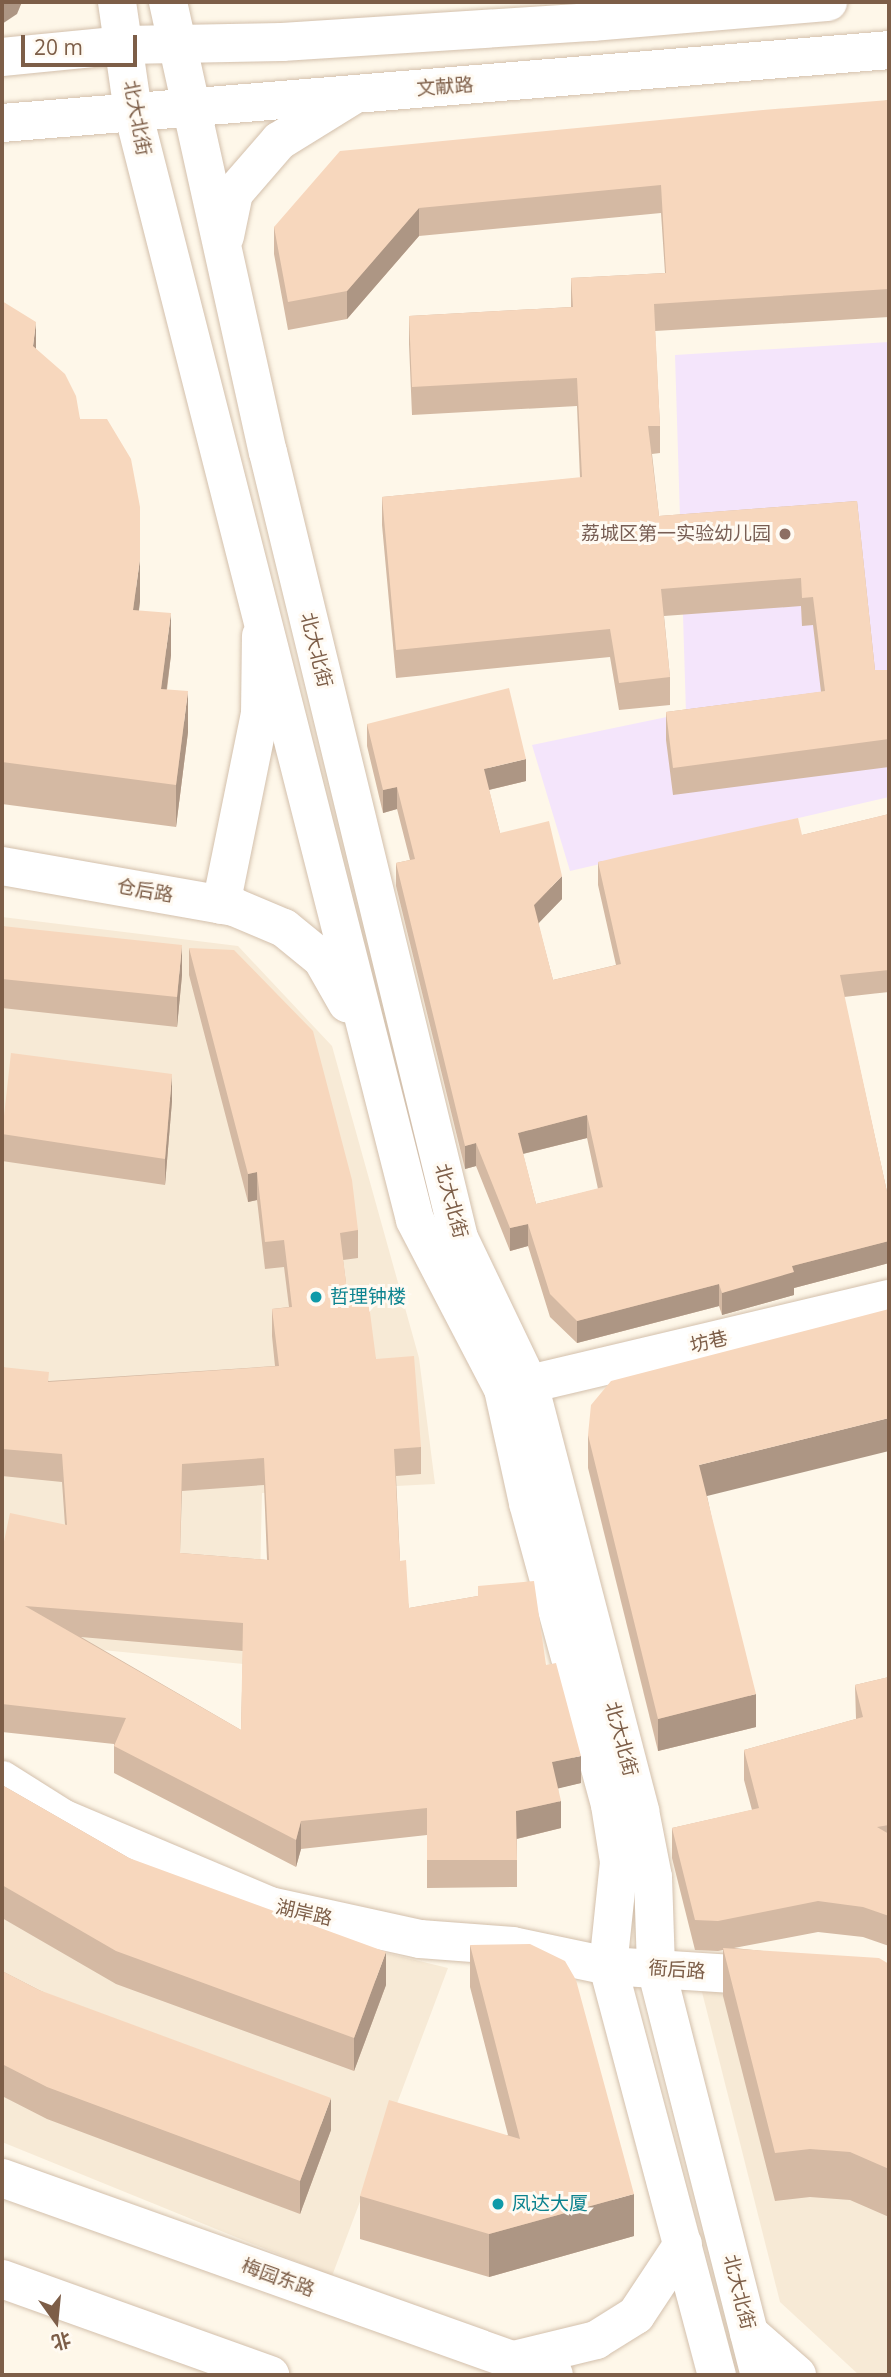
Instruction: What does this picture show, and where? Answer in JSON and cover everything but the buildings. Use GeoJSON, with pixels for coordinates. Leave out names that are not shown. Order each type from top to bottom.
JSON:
{"type":"FeatureCollection","features":[{"type":"Feature","properties":{"kind":"main road","name":"北大北街"},"geometry":{"type":"LineString","coordinates":[[117,2],[133,112],[415,1220],[503,1389],[528,1503],[610,1805],[620,1862],[632,1967],[683,2244],[717,2375]]}},
{"type":"Feature","properties":{"kind":"main road"},"geometry":{"type":"LineString","coordinates":[[2,57],[125,45],[173,21],[593,22],[828,2]]}},
{"type":"Feature","properties":{"kind":"main road","name":"北大北街"},"geometry":{"type":"LineString","coordinates":[[173,21],[271,465],[460,1238],[529,1384],[640,1811],[653,1877],[632,1967],[760,2375]]}},
{"type":"Feature","properties":{"kind":"main road","name":"文献路"},"geometry":{"type":"LineString","coordinates":[[2,124],[357,93],[680,71],[889,50]]}},
{"type":"Feature","properties":{"kind":"main road"},"geometry":{"type":"LineString","coordinates":[[224,245],[234,193],[279,141],[357,93]]}},
{"type":"Feature","properties":{"kind":"main road"},"geometry":{"type":"LineString","coordinates":[[221,905],[260,714],[261,616]]}},
{"type":"Feature","properties":{"kind":"main road","name":"仓后路"},"geometry":{"type":"LineString","coordinates":[[2,866],[221,905],[284,928],[322,959],[375,1061]]}},
{"type":"Feature","properties":{"kind":"main road","name":"坊巷"},"geometry":{"type":"LineString","coordinates":[[529,1384],[889,1298]]}},
{"type":"Feature","properties":{"kind":"main road","name":"湖岸路"},"geometry":{"type":"LineString","coordinates":[[2,1780],[65,1819],[271,1906],[420,1939],[513,1946],[632,1967]]}},
{"type":"Feature","properties":{"kind":"main road","name":"衙后路"},"geometry":{"type":"LineString","coordinates":[[632,1967],[806,1979]]}},
{"type":"Feature","properties":{"kind":"main road","name":"梅园东路"},"geometry":{"type":"LineString","coordinates":[[2,2178],[554,2375]]}},
{"type":"Feature","properties":{"kind":"main road"},"geometry":{"type":"LineString","coordinates":[[510,2361],[596,2340],[636,2315],[683,2244]]}},
{"type":"Feature","properties":{"kind":"main road"},"geometry":{"type":"LineString","coordinates":[[2,2278],[270,2375]]}},
{"type":"Feature","properties":{"kind":"main road"},"geometry":{"type":"LineString","coordinates":[[749,2333],[797,2375]]}},
{"type":"Feature","properties":{"kind":"shaded area","name":"荔城区第一实验幼儿园"},"geometry":{"type":"Polygon","coordinates":[[[889,342],[889,797],[570,871],[532,745],[686,713],[675,355],[889,342]]]}},
{"type":"Feature","properties":{"kind":"shaded area"},"geometry":{"type":"Polygon","coordinates":[[[2,917],[238,946],[332,1046],[419,1358],[435,1484],[262,1493],[260,1580],[273,1667],[2,1640],[2,917]]]}},
{"type":"Feature","properties":{"kind":"shaded area"},"geometry":{"type":"Polygon","coordinates":[[[2,1796],[251,1920],[448,1968],[332,2276],[2,2142],[2,1796]]]}},
{"type":"Feature","properties":{"kind":"shaded area"},"geometry":{"type":"Polygon","coordinates":[[[700,1984],[889,2001],[889,2375],[859,2375],[780,2302],[700,1984]]]}},
{"type":"Feature","properties":{"kind":"place","name":"荔城区第一实验幼儿园"},"geometry":{"type":"Point","coordinates":[785,534]}},
{"type":"Feature","properties":{"kind":"place","name":"哲理钟楼"},"geometry":{"type":"Point","coordinates":[316,1297]}},
{"type":"Feature","properties":{"kind":"place","name":"凤达大厦"},"geometry":{"type":"Point","coordinates":[498,2204]}}]}
